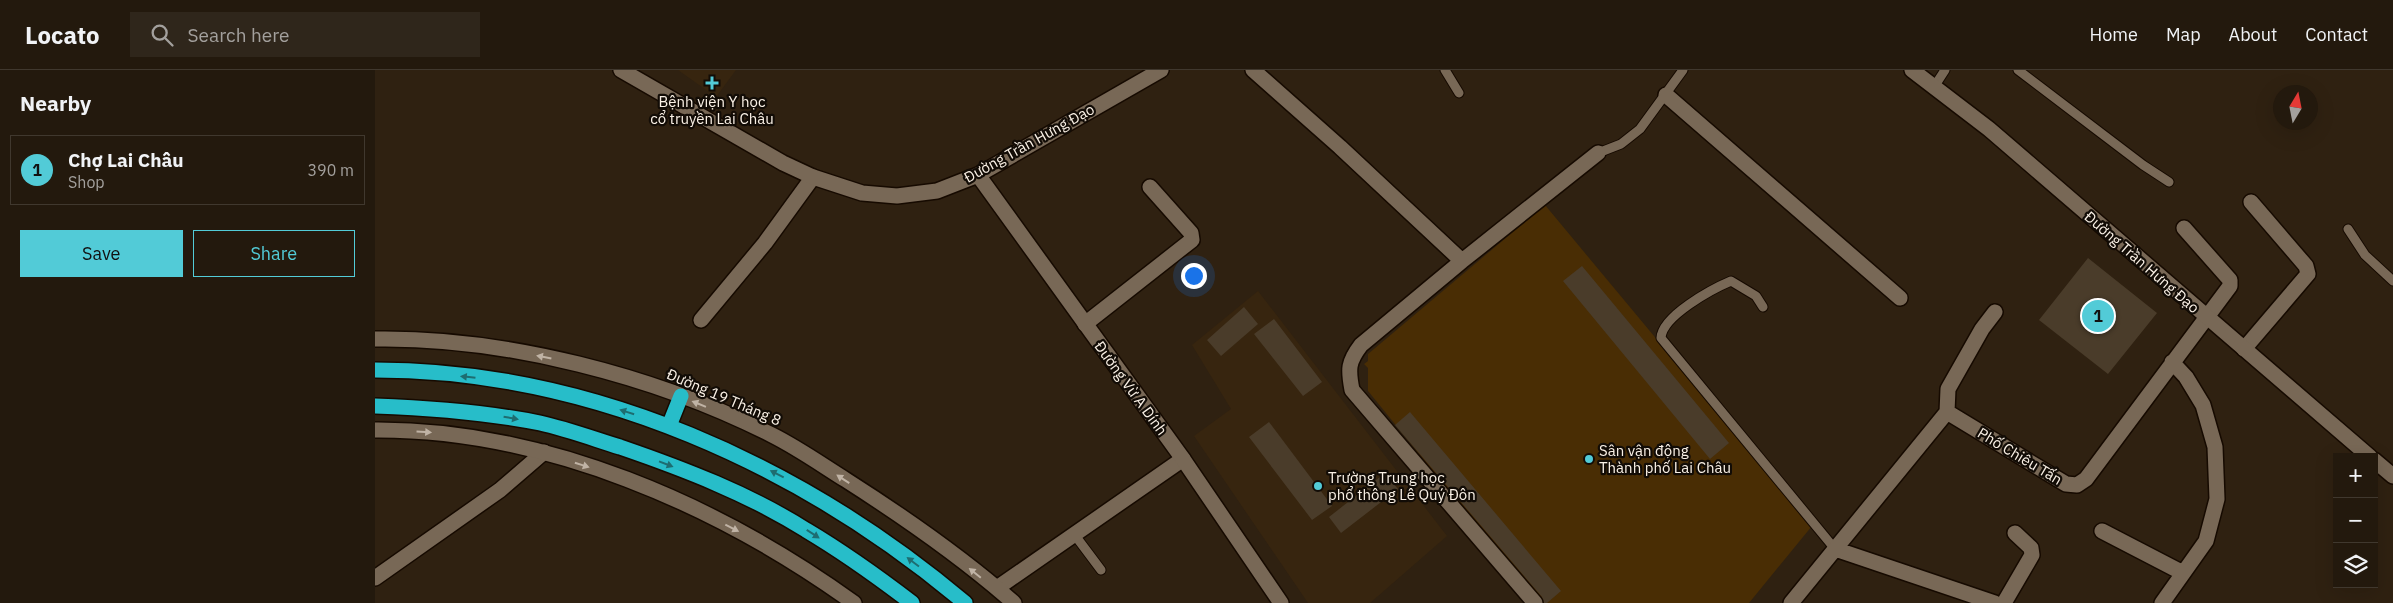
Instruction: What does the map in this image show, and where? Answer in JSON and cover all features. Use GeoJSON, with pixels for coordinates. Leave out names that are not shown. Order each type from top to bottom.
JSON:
{"type":"FeatureCollection","features":[{"type":"Feature","properties":{"kind":"highway"},"geometry":{"type":"LineString","coordinates":[[375,370],[473,377],[538,388],[608,406],[669,426],[740,456],[797,485],[892,547],[965,603]]}},
{"type":"Feature","properties":{"kind":"highway"},"geometry":{"type":"LineString","coordinates":[[669,426],[681,396]]}},
{"type":"Feature","properties":{"kind":"highway"},"geometry":{"type":"LineString","coordinates":[[375,406],[431,408],[517,419],[542,424],[637,453],[740,495],[805,529],[868,570],[912,603]]}},
{"type":"Feature","properties":{"kind":"street","name":"Đường Trần Hưng Đạo"},"geometry":{"type":"LineString","coordinates":[[621,70],[783,163],[813,177],[862,193],[897,196],[937,191],[978,175],[1161,70]]}},
{"type":"Feature","properties":{"kind":"street"},"geometry":{"type":"LineString","coordinates":[[1253,70],[1340,147],[1462,261]]}},
{"type":"Feature","properties":{"kind":"street","name":"Đường Trần Hưng Đạo"},"geometry":{"type":"LineString","coordinates":[[1912,70],[1989,129],[2365,453]]}},
{"type":"Feature","properties":{"kind":"street"},"geometry":{"type":"LineString","coordinates":[[1667,95],[1900,298]]}},
{"type":"Feature","properties":{"kind":"street"},"geometry":{"type":"LineString","coordinates":[[1535,603],[1352,390],[1349,374],[1351,358],[1361,345],[1462,261],[1598,153]]}},
{"type":"Feature","properties":{"kind":"street","name":"Đường Vừ A Dính"},"geometry":{"type":"LineString","coordinates":[[978,175],[1183,459],[1281,603]]}},
{"type":"Feature","properties":{"kind":"street"},"geometry":{"type":"LineString","coordinates":[[701,320],[765,243],[813,177]]}},
{"type":"Feature","properties":{"kind":"street"},"geometry":{"type":"LineString","coordinates":[[1085,324],[1192,240],[1191,233],[1150,187]]}},
{"type":"Feature","properties":{"kind":"street"},"geometry":{"type":"LineString","coordinates":[[2244,349],[2308,274],[2306,266],[2251,202]]}},
{"type":"Feature","properties":{"kind":"street","name":"Phố Chiêu Tấn"},"geometry":{"type":"LineString","coordinates":[[1947,412],[2066,484],[2077,485],[2086,479],[2172,362],[2208,319],[2231,286],[2230,280],[2184,228]]}},
{"type":"Feature","properties":{"kind":"street"},"geometry":{"type":"LineString","coordinates":[[1791,603],[1947,412],[1948,389],[1982,329],[1995,312]]}},
{"type":"Feature","properties":{"kind":"street","name":"Đường 19 Tháng 8"},"geometry":{"type":"LineString","coordinates":[[375,339],[441,342],[514,351],[614,374],[681,396],[772,435],[814,460],[906,520],[997,588],[1013,603]]}},
{"type":"Feature","properties":{"kind":"street"},"geometry":{"type":"LineString","coordinates":[[2162,603],[2206,541],[2217,499],[2215,455],[2203,404],[2186,377],[2172,362]]}},
{"type":"Feature","properties":{"kind":"street"},"geometry":{"type":"LineString","coordinates":[[375,430],[434,433],[478,438],[544,452],[645,487],[732,528],[791,560],[855,603]]}},
{"type":"Feature","properties":{"kind":"street"},"geometry":{"type":"LineString","coordinates":[[375,578],[500,490],[544,452]]}},
{"type":"Feature","properties":{"kind":"street"},"geometry":{"type":"LineString","coordinates":[[997,588],[1183,459]]}},
{"type":"Feature","properties":{"kind":"street"},"geometry":{"type":"LineString","coordinates":[[2378,463],[2393,476]]}},
{"type":"Feature","properties":{"kind":"street"},"geometry":{"type":"LineString","coordinates":[[2102,531],[2183,573]]}},
{"type":"Feature","properties":{"kind":"street"},"geometry":{"type":"LineString","coordinates":[[2004,603],[2032,555],[2031,548],[2015,533]]}},
{"type":"Feature","properties":{"kind":"street"},"geometry":{"type":"LineString","coordinates":[[1835,549],[1995,603]]}},
{"type":"Feature","properties":{"kind":"lane"},"geometry":{"type":"LineString","coordinates":[[1445,70],[1459,94]]}},
{"type":"Feature","properties":{"kind":"lane"},"geometry":{"type":"LineString","coordinates":[[1598,153],[1621,144],[1640,129],[1667,95],[1683,70]]}},
{"type":"Feature","properties":{"kind":"lane"},"geometry":{"type":"LineString","coordinates":[[1935,87],[1945,70]]}},
{"type":"Feature","properties":{"kind":"lane"},"geometry":{"type":"LineString","coordinates":[[2018,70],[2143,166],[2169,182]]}},
{"type":"Feature","properties":{"kind":"lane"},"geometry":{"type":"LineString","coordinates":[[2348,229],[2365,255],[2393,281]]}},
{"type":"Feature","properties":{"kind":"lane"},"geometry":{"type":"LineString","coordinates":[[1763,307],[1756,296],[1731,281],[1715,287],[1666,322],[1661,338],[1835,549]]}},
{"type":"Feature","properties":{"kind":"lane"},"geometry":{"type":"LineString","coordinates":[[1074,534],[1101,570]]}},
{"type":"Feature","properties":{"kind":"shaded area","name":"Bệnh viện Y học cổ truyền Lai Châu"},"geometry":{"type":"Polygon","coordinates":[[[678,70],[736,70],[716,97],[678,70]]]}},
{"type":"Feature","properties":{"kind":"shaded area","name":"Sân vận động Thành phố Lai Châu"},"geometry":{"type":"Polygon","coordinates":[[[1545,205],[1812,526],[1749,603],[1541,603],[1368,391],[1368,368],[1364,364],[1368,361],[1368,354],[1545,205]]]}},
{"type":"Feature","properties":{"kind":"shaded area","name":"Trường Trung học phổ thông Lê Quý Đôn"},"geometry":{"type":"Polygon","coordinates":[[[1258,291],[1447,536],[1370,603],[1308,603],[1194,436],[1231,409],[1192,345],[1258,291]]]}},
{"type":"Feature","properties":{"kind":"building"},"geometry":{"type":"Polygon","coordinates":[[[2088,258],[2157,313],[2108,374],[2039,320],[2088,258]]]}},
{"type":"Feature","properties":{"kind":"building"},"geometry":{"type":"Polygon","coordinates":[[[1582,266],[1729,443],[1710,459],[1563,281],[1582,266]]]}},
{"type":"Feature","properties":{"kind":"building"},"geometry":{"type":"Polygon","coordinates":[[[1244,307],[1258,324],[1221,356],[1207,340],[1244,307]]]}},
{"type":"Feature","properties":{"kind":"building"},"geometry":{"type":"Polygon","coordinates":[[[1274,319],[1322,382],[1303,396],[1254,334],[1274,319]]]}},
{"type":"Feature","properties":{"kind":"building"},"geometry":{"type":"Polygon","coordinates":[[[1410,412],[1561,591],[1547,603],[1544,603],[1542,597],[1395,425],[1410,412]]]}},
{"type":"Feature","properties":{"kind":"building"},"geometry":{"type":"Polygon","coordinates":[[[1269,422],[1332,506],[1312,520],[1249,437],[1269,422]]]}},
{"type":"Feature","properties":{"kind":"building"},"geometry":{"type":"Polygon","coordinates":[[[1385,473],[1398,489],[1341,533],[1329,517],[1385,473]]]}},
{"type":"Feature","properties":{"kind":"place","name":"Bệnh viện Y học cổ truyền Lai Châu"},"geometry":{"type":"Point","coordinates":[712,83]}},
{"type":"Feature","properties":{"kind":"place","name":"Chợ Lai Châu"},"geometry":{"type":"Point","coordinates":[2098,316]}},
{"type":"Feature","properties":{"kind":"place","name":"Sân vận động Thành phố Lai Châu"},"geometry":{"type":"Point","coordinates":[1589,459]}},
{"type":"Feature","properties":{"kind":"place","name":"Trường Trung học phổ thông Lê Quý Đôn"},"geometry":{"type":"Point","coordinates":[1318,486]}}]}
